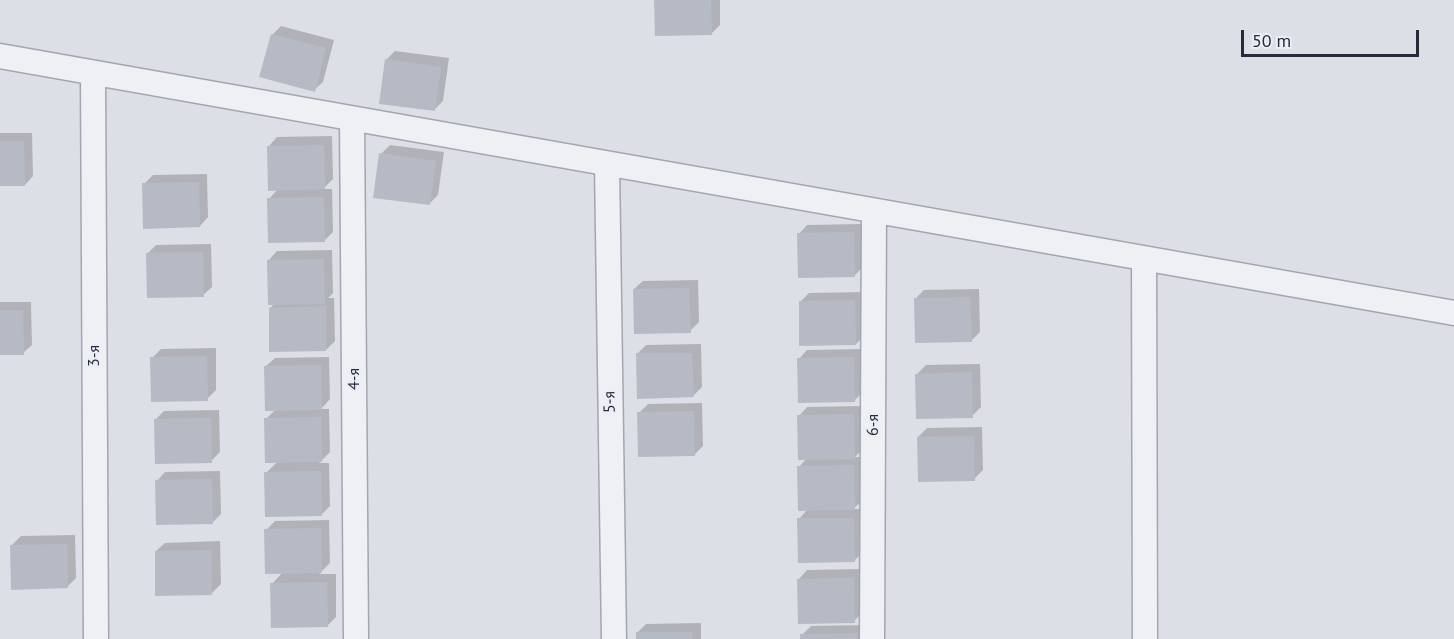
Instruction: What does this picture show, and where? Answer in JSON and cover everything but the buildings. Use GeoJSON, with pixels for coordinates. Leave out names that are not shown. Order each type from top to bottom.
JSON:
{"type":"FeatureCollection","features":[{"type":"Feature","properties":{"kind":"street"},"geometry":{"type":"LineString","coordinates":[[0,56],[1454,314]]}},
{"type":"Feature","properties":{"kind":"street","name":"3-я"},"geometry":{"type":"LineString","coordinates":[[93,74],[96,639]]}},
{"type":"Feature","properties":{"kind":"street","name":"4-я"},"geometry":{"type":"LineString","coordinates":[[352,119],[356,639]]}},
{"type":"Feature","properties":{"kind":"street","name":"5-я"},"geometry":{"type":"LineString","coordinates":[[607,164],[614,639]]}},
{"type":"Feature","properties":{"kind":"street","name":"6-я"},"geometry":{"type":"LineString","coordinates":[[872,639],[874,211]]}},
{"type":"Feature","properties":{"kind":"street"},"geometry":{"type":"LineString","coordinates":[[1144,259],[1145,639]]}}]}
